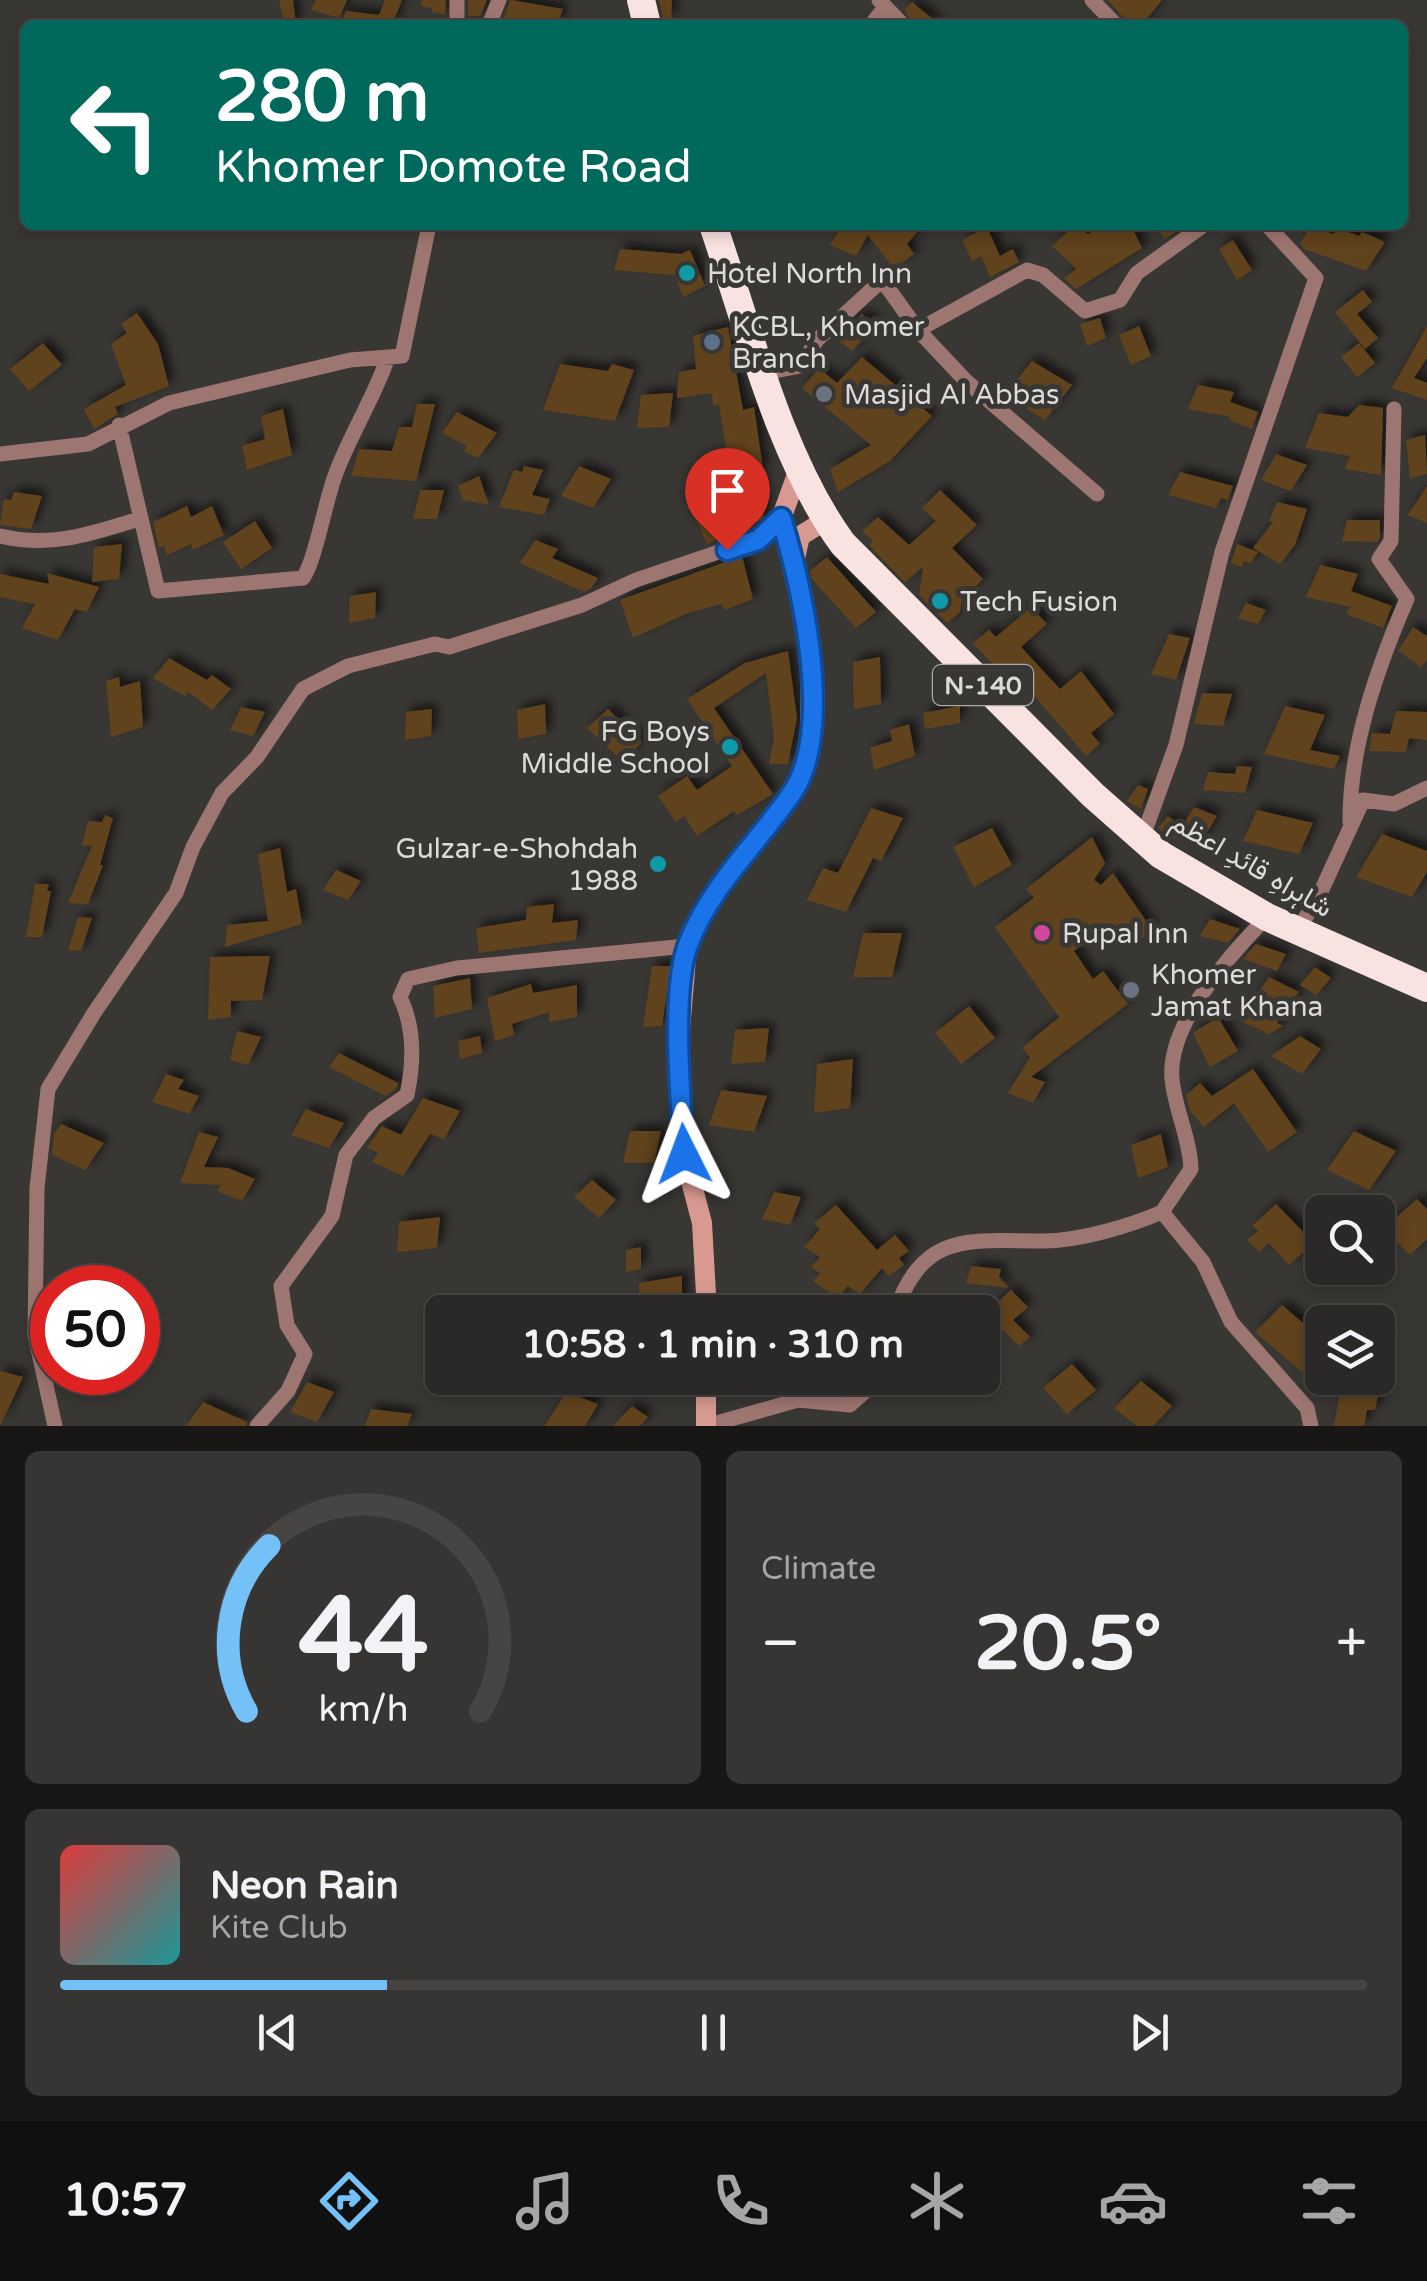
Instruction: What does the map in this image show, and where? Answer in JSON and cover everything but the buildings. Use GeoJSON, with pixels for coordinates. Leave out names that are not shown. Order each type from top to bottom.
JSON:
{"type":"FeatureCollection","features":[{"type":"Feature","properties":{"kind":"highway","name":"شاہراہِ قائدِ اعظم"},"geometry":{"type":"LineString","coordinates":[[715,230],[799,469],[843,544],[980,683],[1161,855],[1267,918],[1427,988]]}},
{"type":"Feature","properties":{"kind":"main road"},"geometry":{"type":"LineString","coordinates":[[706,1295],[702,1223],[684,1154],[680,1087],[687,946],[714,893],[794,791],[810,752],[811,670],[794,562],[781,518],[799,469]]}},
{"type":"Feature","properties":{"kind":"main road"},"geometry":{"type":"LineString","coordinates":[[794,562],[800,536],[826,520]]}},
{"type":"Feature","properties":{"kind":"main road"},"geometry":{"type":"LineString","coordinates":[[706,1395],[706,1426]]}},
{"type":"Feature","properties":{"kind":"street"},"geometry":{"type":"LineString","coordinates":[[1092,0],[1111,20]]}},
{"type":"Feature","properties":{"kind":"street"},"geometry":{"type":"LineString","coordinates":[[0,454],[88,444],[169,403],[350,360],[402,356],[428,230]]}},
{"type":"Feature","properties":{"kind":"street"},"geometry":{"type":"LineString","coordinates":[[918,330],[1027,270],[1044,275],[1085,311],[1120,300],[1137,273],[1197,230]]}},
{"type":"Feature","properties":{"kind":"street"},"geometry":{"type":"LineString","coordinates":[[1142,838],[1176,746],[1222,552],[1316,278],[1272,230]]}},
{"type":"Feature","properties":{"kind":"street"},"geometry":{"type":"LineString","coordinates":[[765,373],[800,366],[818,340],[882,280],[918,330],[966,381],[1097,494]]}},
{"type":"Feature","properties":{"kind":"street"},"geometry":{"type":"LineString","coordinates":[[119,425],[158,591],[303,578],[311,567],[317,528],[334,476],[388,358]]}},
{"type":"Feature","properties":{"kind":"street"},"geometry":{"type":"LineString","coordinates":[[1350,823],[1356,752],[1391,634],[1407,599],[1379,559],[1391,541],[1394,409]]}},
{"type":"Feature","properties":{"kind":"street"},"geometry":{"type":"LineString","coordinates":[[55,1426],[36,1335],[37,1188],[48,1089],[94,1013],[176,893],[193,847],[222,793],[257,757],[303,688],[348,666],[434,644],[449,647],[582,604],[636,580],[758,540],[781,518]]}},
{"type":"Feature","properties":{"kind":"street"},"geometry":{"type":"LineString","coordinates":[[0,536],[30,543],[59,542],[139,519]]}},
{"type":"Feature","properties":{"kind":"street"},"geometry":{"type":"LineString","coordinates":[[1296,931],[1318,898],[1363,800],[1394,804],[1427,788]]}},
{"type":"Feature","properties":{"kind":"street"},"geometry":{"type":"LineString","coordinates":[[901,1295],[941,1247],[973,1239],[1047,1242],[1162,1212],[1191,1169],[1172,1079],[1174,1050],[1221,964],[1267,918]]}},
{"type":"Feature","properties":{"kind":"street"},"geometry":{"type":"LineString","coordinates":[[257,1426],[288,1390],[306,1354],[287,1325],[281,1286],[332,1216],[346,1155],[374,1118],[407,1095],[412,1068],[410,1017],[400,997],[408,980],[457,968],[687,946]]}},
{"type":"Feature","properties":{"kind":"street"},"geometry":{"type":"LineString","coordinates":[[1162,1212],[1204,1262],[1232,1322],[1307,1408],[1311,1426]]}},
{"type":"Feature","properties":{"kind":"street"},"geometry":{"type":"LineString","coordinates":[[706,1426],[798,1400],[850,1405],[861,1395]]}},
{"type":"Feature","properties":{"kind":"place","name":"Hotel North Inn"},"geometry":{"type":"Point","coordinates":[687,273]}},
{"type":"Feature","properties":{"kind":"place","name":"KCBL, Khomer Branch"},"geometry":{"type":"Point","coordinates":[712,342]}},
{"type":"Feature","properties":{"kind":"place","name":"Masjid Al Abbas"},"geometry":{"type":"Point","coordinates":[824,394]}},
{"type":"Feature","properties":{"kind":"place","name":"Tech Fusion"},"geometry":{"type":"Point","coordinates":[940,601]}},
{"type":"Feature","properties":{"kind":"place","name":"FG Boys Middle School"},"geometry":{"type":"Point","coordinates":[730,747]}},
{"type":"Feature","properties":{"kind":"place","name":"Gulzar-e-Shohdah 1988"},"geometry":{"type":"Point","coordinates":[658,864]}},
{"type":"Feature","properties":{"kind":"place","name":"Rupal Inn"},"geometry":{"type":"Point","coordinates":[1042,933]}},
{"type":"Feature","properties":{"kind":"place","name":"Khomer Jamat Khana"},"geometry":{"type":"Point","coordinates":[1131,990]}},
{"type":"Feature","properties":{"kind":"route"},"geometry":{"type":"LineString","coordinates":[[684,1154],[678,1054],[687,946],[714,893],[794,791],[810,752],[811,670],[794,562],[781,518],[758,540],[727,550]]}}]}
